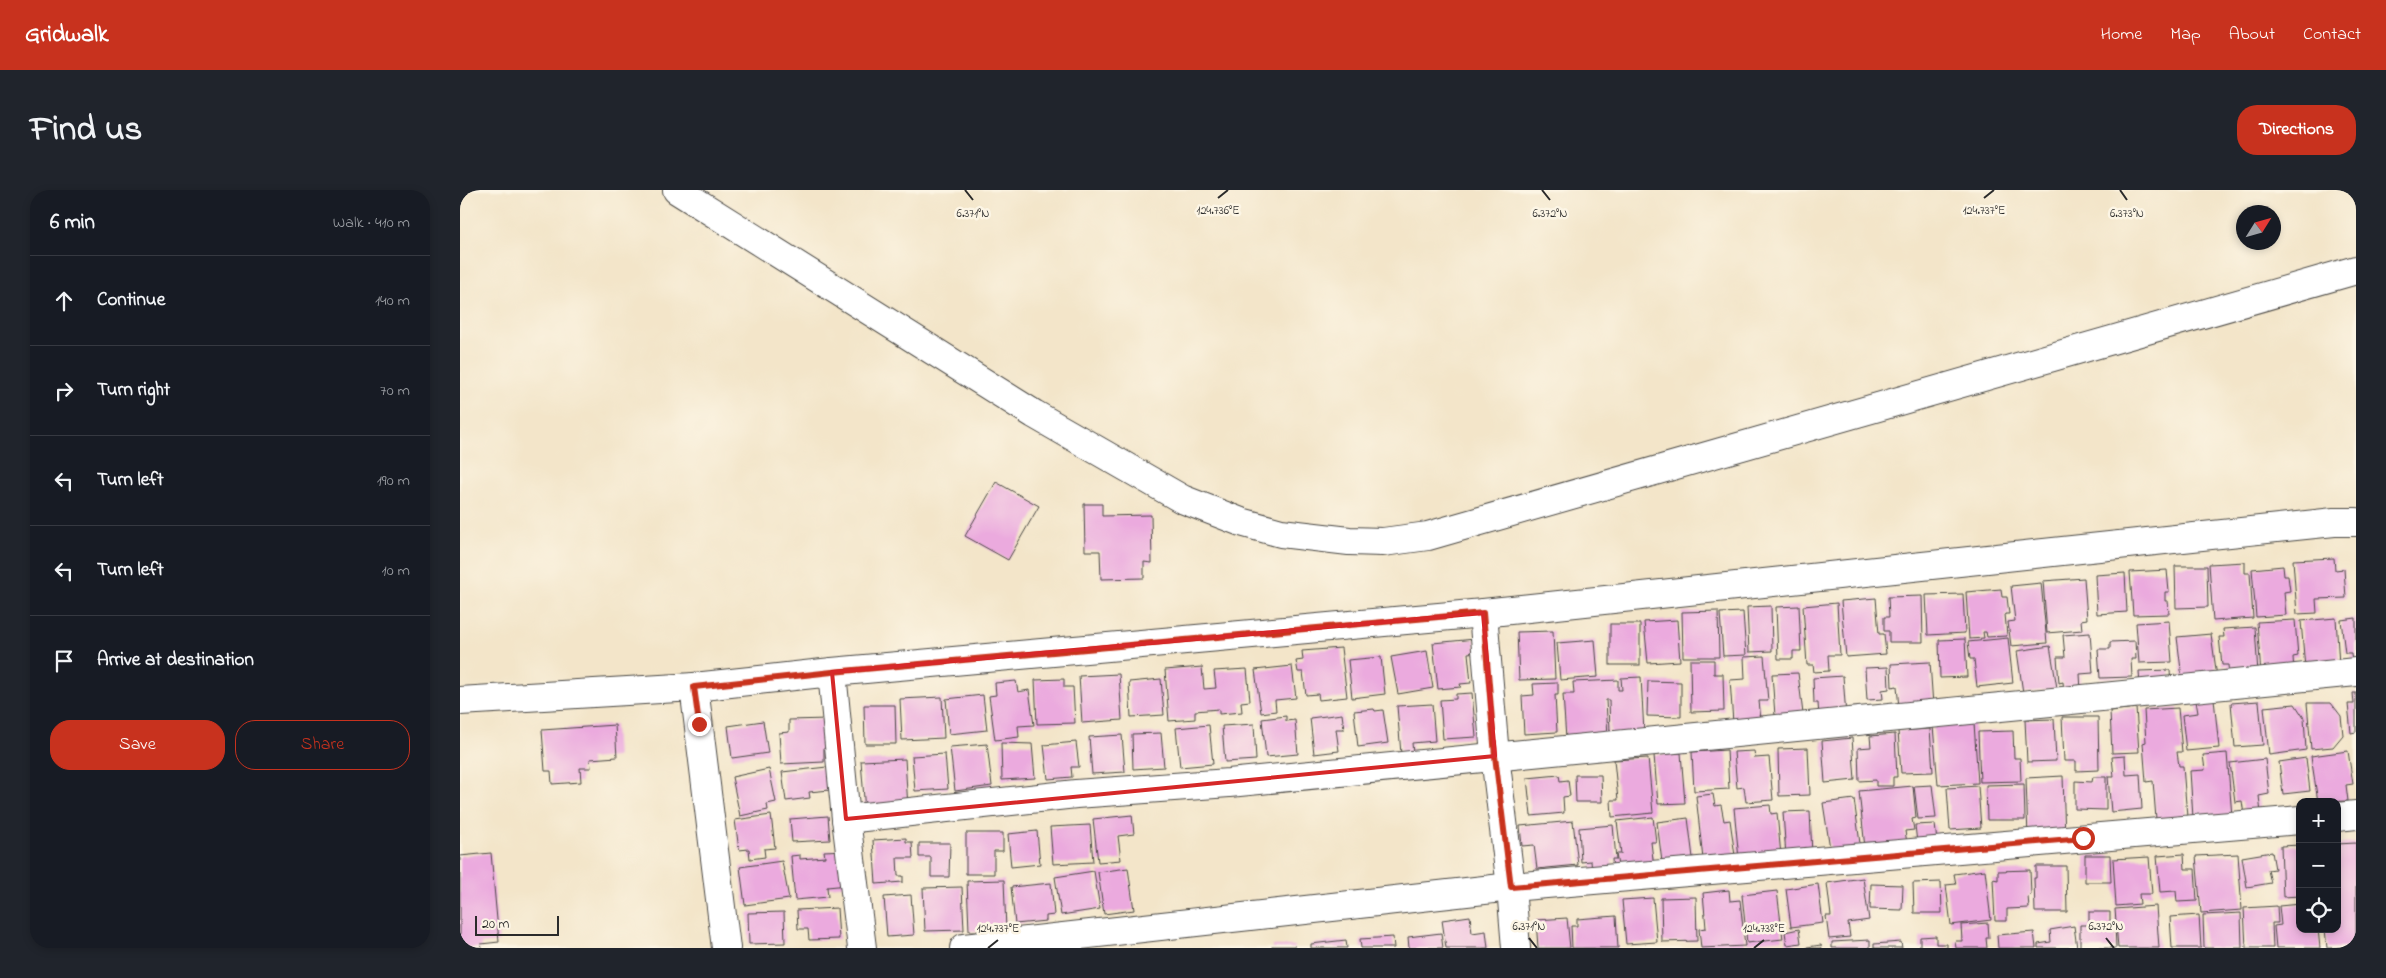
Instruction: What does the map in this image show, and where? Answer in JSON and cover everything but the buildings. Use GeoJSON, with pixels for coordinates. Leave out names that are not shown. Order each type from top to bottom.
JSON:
{"type":"FeatureCollection","features":[{"type":"Feature","properties":{"kind":"street"},"geometry":{"type":"LineString","coordinates":[[677,190],[1034,414],[1182,499],[1241,522],[1281,533],[1349,541],[1382,542],[1428,536],[2356,270]]}},
{"type":"Feature","properties":{"kind":"street"},"geometry":{"type":"LineString","coordinates":[[460,701],[694,687],[832,672],[1483,613],[2314,524],[2356,522]]}},
{"type":"Feature","properties":{"kind":"street"},"geometry":{"type":"LineString","coordinates":[[1483,613],[1495,756],[1511,887],[1516,948]]}},
{"type":"Feature","properties":{"kind":"street"},"geometry":{"type":"LineString","coordinates":[[832,672],[846,819],[862,948]]}},
{"type":"Feature","properties":{"kind":"street"},"geometry":{"type":"LineString","coordinates":[[846,819],[1076,794],[1229,784],[1495,756],[2356,672]]}},
{"type":"Feature","properties":{"kind":"street"},"geometry":{"type":"LineString","coordinates":[[694,687],[726,948]]}},
{"type":"Feature","properties":{"kind":"street"},"geometry":{"type":"LineString","coordinates":[[2341,817],[2356,815]]}},
{"type":"Feature","properties":{"kind":"street"},"geometry":{"type":"LineString","coordinates":[[964,948],[1138,939],[1511,887],[2296,820]]}},
{"type":"Feature","properties":{"kind":"highlighted area"},"geometry":{"type":"Polygon","coordinates":[[[1483,613],[1495,756],[846,819],[832,672],[1483,613]]]}},
{"type":"Feature","properties":{"kind":"route"},"geometry":{"type":"LineString","coordinates":[[699,724],[694,687],[832,672],[1483,613],[1495,756],[1511,887],[2083,838]]}}]}
